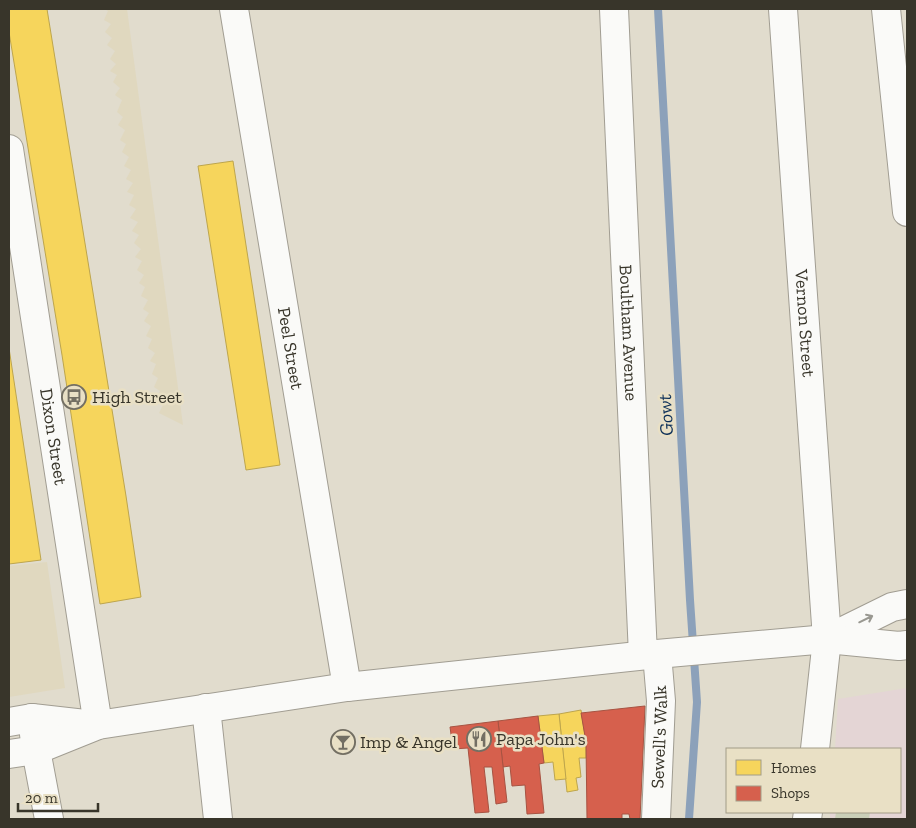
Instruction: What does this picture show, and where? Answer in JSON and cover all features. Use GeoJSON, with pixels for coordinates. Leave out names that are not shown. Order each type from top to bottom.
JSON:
{"type":"FeatureCollection","features":[{"type":"Feature","properties":{"kind":"street","name":"Peel Street"},"geometry":{"type":"LineString","coordinates":[[234,9],[347,687]]}},
{"type":"Feature","properties":{"kind":"street","name":"Boultham Avenue"},"geometry":{"type":"LineString","coordinates":[[614,9],[656,654]]}},
{"type":"Feature","properties":{"kind":"street","name":"Vernon Street"},"geometry":{"type":"LineString","coordinates":[[783,9],[827,639],[815,748]]}},
{"type":"Feature","properties":{"kind":"street"},"geometry":{"type":"LineString","coordinates":[[886,9],[901,93],[907,212]]}},
{"type":"Feature","properties":{"kind":"street","name":"Dixon Street"},"geometry":{"type":"LineString","coordinates":[[9,149],[98,725]]}},
{"type":"Feature","properties":{"kind":"street"},"geometry":{"type":"LineString","coordinates":[[827,639],[892,607],[907,604]]}},
{"type":"Feature","properties":{"kind":"street"},"geometry":{"type":"LineString","coordinates":[[21,720],[98,725],[347,687],[656,654],[827,639],[899,646],[907,645]]}},
{"type":"Feature","properties":{"kind":"street","name":"Sewell's Walk"},"geometry":{"type":"LineString","coordinates":[[656,654],[661,701],[656,819]]}},
{"type":"Feature","properties":{"kind":"street"},"geometry":{"type":"LineString","coordinates":[[206,708],[218,819]]}},
{"type":"Feature","properties":{"kind":"street"},"geometry":{"type":"LineString","coordinates":[[21,720],[36,750],[49,819]]}},
{"type":"Feature","properties":{"kind":"street"},"geometry":{"type":"LineString","coordinates":[[9,754],[36,750],[98,725]]}},
{"type":"Feature","properties":{"kind":"shaded area"},"geometry":{"type":"Polygon","coordinates":[[[105,9],[127,9],[183,425],[159,413],[163,405],[156,399],[160,391],[154,387],[158,378],[152,374],[156,364],[150,361],[155,353],[148,348],[152,339],[146,336],[151,326],[144,321],[149,313],[143,309],[148,300],[141,296],[145,287],[139,283],[144,275],[137,270],[142,261],[135,257],[141,249],[134,243],[139,235],[132,231],[138,222],[130,218],[136,209],[129,205],[134,195],[127,192],[133,183],[126,179],[131,170],[124,166],[129,157],[122,152],[126,144],[120,140],[125,130],[118,125],[123,117],[117,112],[122,100],[115,95],[120,88],[113,82],[117,75],[110,71],[116,64],[110,59],[115,51],[107,45],[112,38],[105,32],[111,24],[104,20],[108,11],[105,9]]]}},
{"type":"Feature","properties":{"kind":"shaded area"},"geometry":{"type":"Polygon","coordinates":[[[47,562],[65,688],[9,697],[9,566],[47,562]]]}},
{"type":"Feature","properties":{"kind":"shaded area"},"geometry":{"type":"Polygon","coordinates":[[[907,688],[907,819],[830,819],[830,813],[901,813],[901,748],[835,748],[838,699],[907,688]]]}},
{"type":"Feature","properties":{"kind":"green space"},"geometry":{"type":"Polygon","coordinates":[[[836,813],[870,813],[869,819],[835,819],[836,813]]]}},
{"type":"Feature","properties":{"kind":"building: Homes"},"geometry":{"type":"Polygon","coordinates":[[[9,9],[47,9],[141,597],[100,604],[62,355],[9,32],[9,9]]]}},
{"type":"Feature","properties":{"kind":"building: Homes"},"geometry":{"type":"Polygon","coordinates":[[[233,161],[280,465],[246,470],[198,166],[233,161]]]}},
{"type":"Feature","properties":{"kind":"building: Homes"},"geometry":{"type":"Polygon","coordinates":[[[9,348],[41,560],[9,564],[9,348]]]}},
{"type":"Feature","properties":{"kind":"building: Homes"},"geometry":{"type":"Polygon","coordinates":[[[581,710],[586,742],[586,758],[579,758],[581,777],[576,778],[578,790],[567,792],[559,714],[581,710]]]}},
{"type":"Feature","properties":{"kind":"building: Homes"},"geometry":{"type":"Polygon","coordinates":[[[559,714],[566,779],[555,780],[553,762],[544,763],[538,716],[559,714]]]}},
{"type":"Feature","properties":{"kind":"building: Shops"},"geometry":{"type":"Polygon","coordinates":[[[645,706],[640,819],[630,819],[629,814],[622,814],[622,819],[587,819],[586,742],[581,713],[645,706]]]}},
{"type":"Feature","properties":{"kind":"building: Shops"},"geometry":{"type":"Polygon","coordinates":[[[538,716],[544,763],[539,764],[544,813],[527,814],[525,785],[512,786],[510,766],[503,767],[498,721],[538,716]]]}},
{"type":"Feature","properties":{"kind":"building: Shops"},"geometry":{"type":"Polygon","coordinates":[[[498,721],[507,802],[496,804],[492,767],[484,767],[489,812],[475,813],[468,748],[453,749],[450,727],[498,721]]]}},
{"type":"Feature","properties":{"kind":"waterway","name":"Gowt"},"geometry":{"type":"LineString","coordinates":[[658,9],[697,702],[689,819]]}},
{"type":"Feature","properties":{"kind":"place","name":"High Street"},"geometry":{"type":"Point","coordinates":[74,397]}},
{"type":"Feature","properties":{"kind":"place","name":"Papa John's"},"geometry":{"type":"Point","coordinates":[479,739]}},
{"type":"Feature","properties":{"kind":"place","name":"Imp & Angel"},"geometry":{"type":"Point","coordinates":[343,742]}}]}
